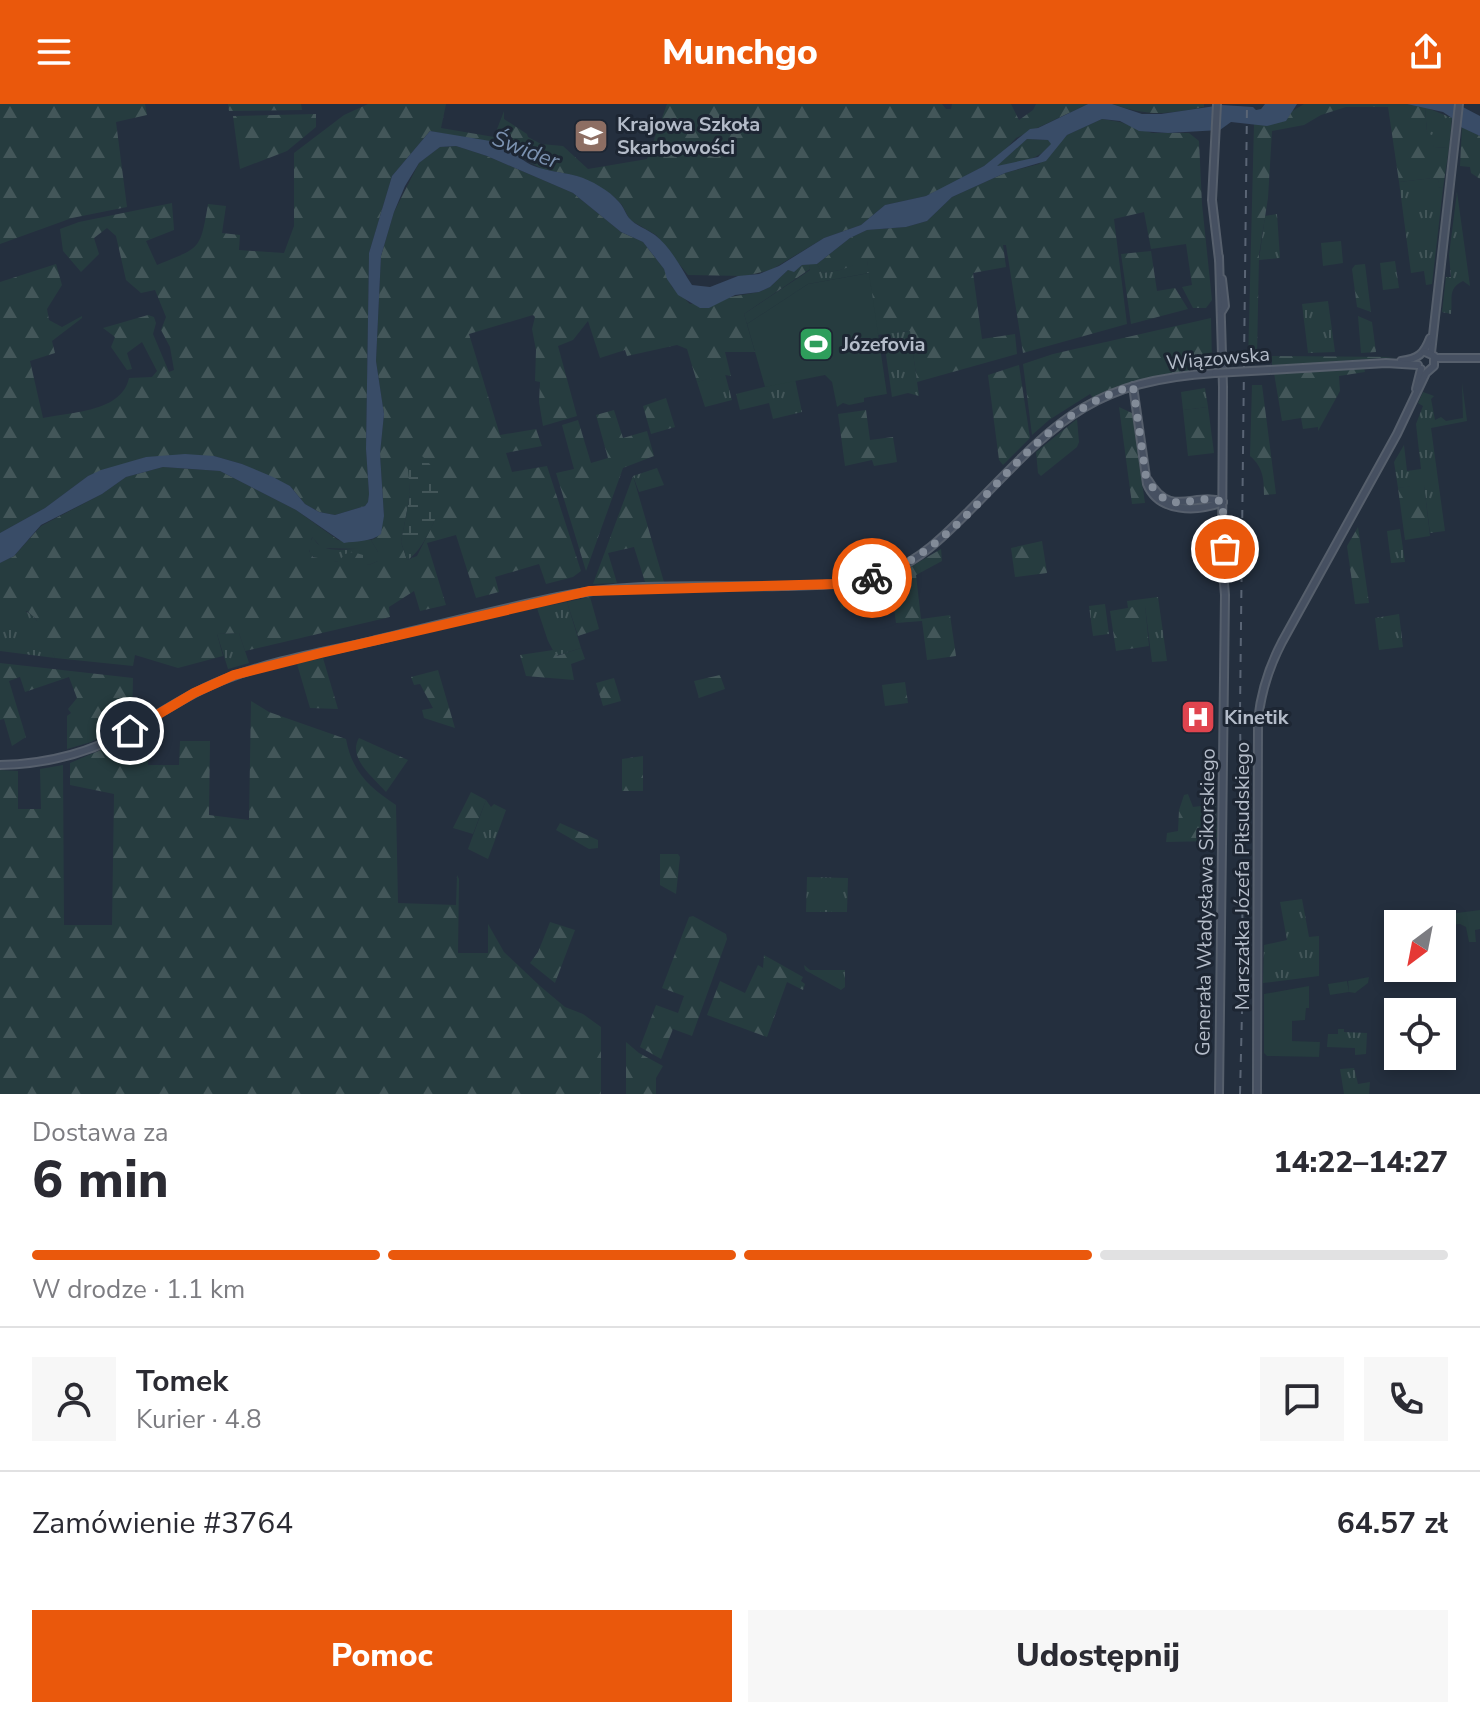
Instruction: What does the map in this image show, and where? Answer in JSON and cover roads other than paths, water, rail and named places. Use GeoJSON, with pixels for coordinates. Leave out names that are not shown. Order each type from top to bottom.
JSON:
{"type":"FeatureCollection","features":[{"type":"Feature","properties":{"kind":"main road","name":"Generała Władysława Sikorskiego"},"geometry":{"type":"LineString","coordinates":[[1217,104],[1212,200],[1225,303],[1219,372],[1224,567],[1219,1094]]}},
{"type":"Feature","properties":{"kind":"main road"},"geometry":{"type":"LineString","coordinates":[[1421,365],[1431,357],[1459,104]]}},
{"type":"Feature","properties":{"kind":"main road"},"geometry":{"type":"LineString","coordinates":[[1421,365],[1431,357],[1480,358]]}},
{"type":"Feature","properties":{"kind":"main road","name":"Wiązowska"},"geometry":{"type":"LineString","coordinates":[[0,765],[52,761],[81,753],[130,731],[194,693],[250,670],[559,596],[615,589],[836,584],[874,577],[907,564],[942,538],[1056,424],[1099,398],[1133,386],[1172,377],[1219,372],[1386,363],[1421,365]]}},
{"type":"Feature","properties":{"kind":"main road","name":"Marszałka Józefa Piłsudskiego"},"geometry":{"type":"LineString","coordinates":[[1257,1094],[1258,720],[1261,697],[1282,642],[1410,407],[1421,365]]}},
{"type":"Feature","properties":{"kind":"main road"},"geometry":{"type":"LineString","coordinates":[[1133,386],[1146,477],[1153,496],[1170,507],[1223,502]]}},
{"type":"Feature","properties":{"kind":"water"},"geometry":{"type":"Polygon","coordinates":[[[1088,104],[1112,104],[1142,114],[1161,114],[1222,105],[1253,107],[1256,110],[1265,104],[1297,104],[1286,121],[1267,126],[1231,122],[1220,130],[1139,131],[1120,121],[1102,119],[1067,135],[1046,161],[1005,173],[952,197],[927,221],[906,227],[867,230],[850,238],[817,264],[802,265],[794,272],[788,270],[770,287],[759,292],[735,295],[709,308],[700,308],[678,295],[664,269],[643,242],[621,232],[573,193],[487,156],[456,146],[440,147],[419,163],[405,186],[381,256],[376,361],[384,414],[380,454],[384,516],[381,534],[368,540],[344,543],[296,510],[220,471],[163,467],[126,477],[102,494],[41,525],[14,556],[0,563],[0,533],[45,508],[88,476],[146,457],[185,454],[214,456],[242,464],[290,486],[305,504],[319,512],[335,515],[365,506],[369,494],[366,449],[369,253],[392,176],[430,131],[514,145],[517,154],[531,165],[594,183],[621,204],[632,221],[661,240],[692,285],[710,287],[779,266],[824,238],[861,225],[885,205],[926,196],[984,166],[1030,129],[1088,104]],[[1027,139],[997,166],[1038,157],[1051,144],[1048,140],[1027,139]]]}},
{"type":"Feature","properties":{"kind":"water"},"geometry":{"type":"Polygon","coordinates":[[[1407,104],[1457,104],[1480,116],[1480,136],[1452,123],[1452,118],[1443,112],[1407,104]]]}},
{"type":"Feature","properties":{"kind":"railway"},"geometry":{"type":"LineString","coordinates":[[1240,1094],[1243,971],[1240,712],[1247,104]]}},
{"type":"Feature","properties":{"kind":"place","name":"Krajowa Szkoła Skarbowości"},"geometry":{"type":"Point","coordinates":[591,136]}},
{"type":"Feature","properties":{"kind":"place","name":"Józefovia"},"geometry":{"type":"Point","coordinates":[816,344]}},
{"type":"Feature","properties":{"kind":"place","name":"Kinetik"},"geometry":{"type":"Point","coordinates":[1198,717]}},
{"type":"Feature","properties":{"kind":"water label","name":"Świder"},"geometry":{"type":"Point","coordinates":[526,149]}}]}
